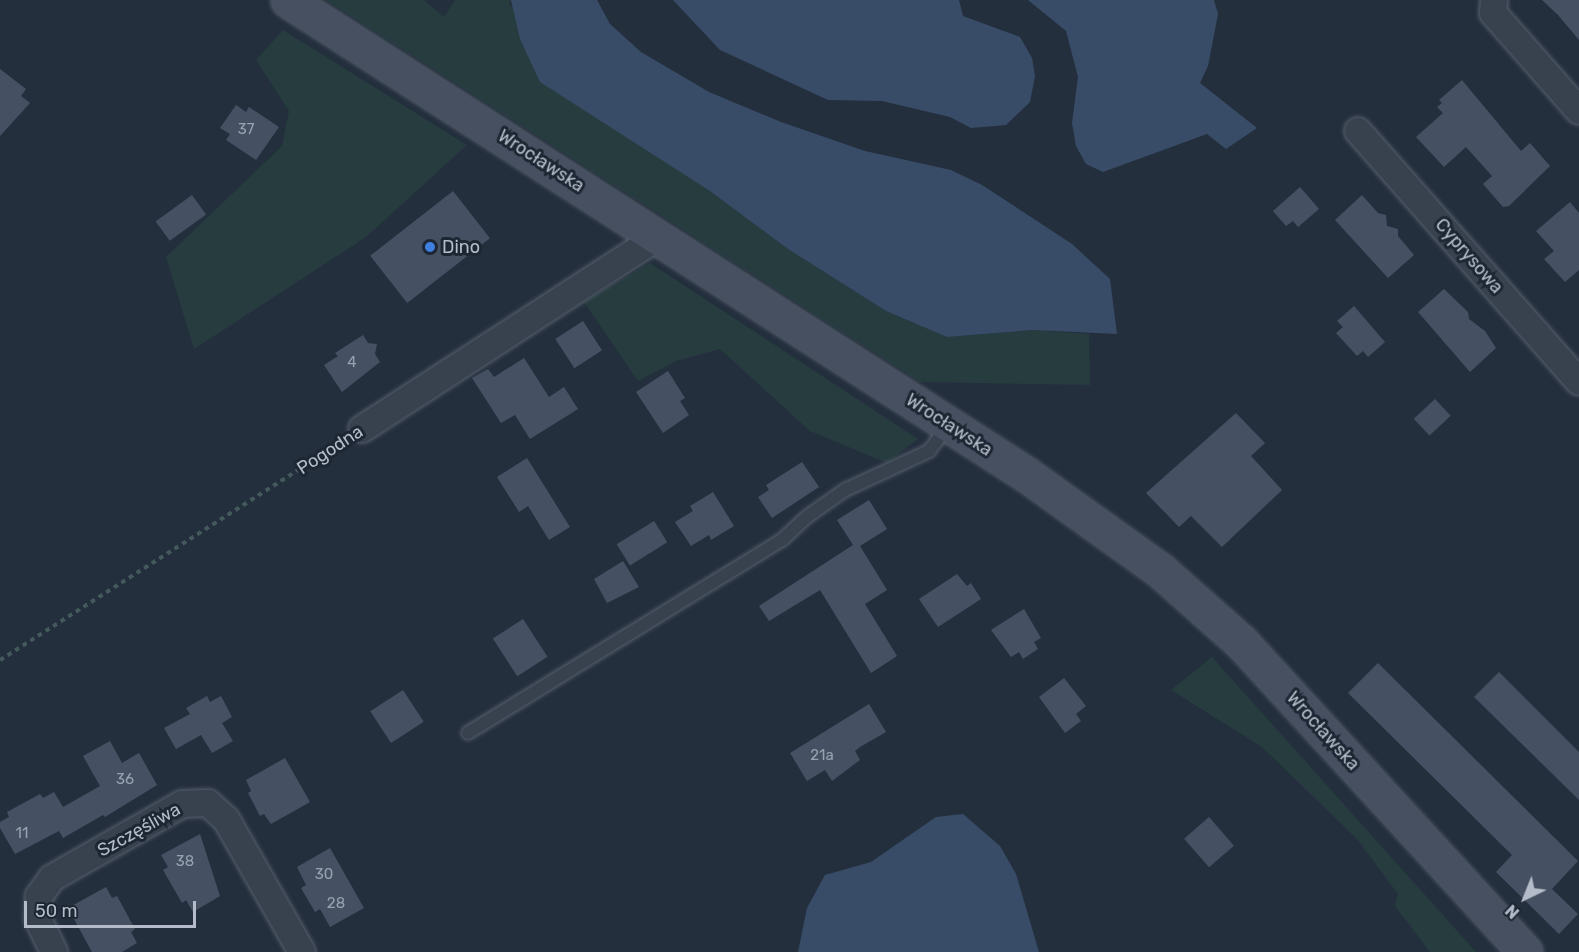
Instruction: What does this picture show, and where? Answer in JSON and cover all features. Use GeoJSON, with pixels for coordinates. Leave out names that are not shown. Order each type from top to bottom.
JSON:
{"type":"FeatureCollection","features":[{"type":"Feature","properties":{"kind":"main road","name":"Wrocławska"},"geometry":{"type":"LineString","coordinates":[[288,0],[658,237],[1120,540],[1212,614],[1525,952]]}},
{"type":"Feature","properties":{"kind":"street"},"geometry":{"type":"LineString","coordinates":[[1494,0],[1493,13],[1579,111]]}},
{"type":"Feature","properties":{"kind":"street","name":"Cyprysowa"},"geometry":{"type":"LineString","coordinates":[[1358,131],[1579,382]]}},
{"type":"Feature","properties":{"kind":"street","name":"Pogodna"},"geometry":{"type":"LineString","coordinates":[[362,429],[658,237]]}},
{"type":"Feature","properties":{"kind":"street","name":"Szczęśliwa"},"geometry":{"type":"LineString","coordinates":[[54,952],[38,919],[39,896],[52,878],[182,804],[208,803],[226,819],[302,952]]}},
{"type":"Feature","properties":{"kind":"lane"},"geometry":{"type":"LineString","coordinates":[[468,733],[782,540],[808,516],[845,490],[929,451],[949,426]]}},
{"type":"Feature","properties":{"kind":"path","name":"Pogodna"},"geometry":{"type":"LineString","coordinates":[[0,660],[362,429]]}},
{"type":"Feature","properties":{"kind":"green space"},"geometry":{"type":"Polygon","coordinates":[[[326,0],[424,0],[444,17],[455,0],[511,0],[509,4],[710,191],[788,249],[886,311],[947,337],[1032,330],[1089,334],[1090,385],[920,382],[326,0]]]}},
{"type":"Feature","properties":{"kind":"green space"},"geometry":{"type":"Polygon","coordinates":[[[283,30],[467,145],[366,237],[194,349],[166,257],[282,146],[289,111],[256,60],[283,30]]]}},
{"type":"Feature","properties":{"kind":"green space"},"geometry":{"type":"Polygon","coordinates":[[[650,263],[918,439],[887,463],[810,431],[720,349],[676,361],[638,381],[584,302],[650,263]]]}},
{"type":"Feature","properties":{"kind":"green space"},"geometry":{"type":"Polygon","coordinates":[[[1212,657],[1476,952],[1430,952],[1395,906],[1398,894],[1357,839],[1262,747],[1171,690],[1212,657]]]}},
{"type":"Feature","properties":{"kind":"water"},"geometry":{"type":"Polygon","coordinates":[[[511,0],[597,0],[610,24],[641,52],[709,92],[781,122],[865,151],[951,170],[982,185],[1072,244],[1110,279],[1117,334],[1032,330],[947,337],[886,311],[788,249],[710,191],[540,82],[520,39],[511,0]]]}},
{"type":"Feature","properties":{"kind":"water"},"geometry":{"type":"Polygon","coordinates":[[[673,0],[959,0],[963,16],[1020,37],[1032,58],[1035,76],[1030,102],[1006,125],[971,128],[950,117],[882,101],[828,100],[720,50],[673,0]]]}},
{"type":"Feature","properties":{"kind":"water"},"geometry":{"type":"Polygon","coordinates":[[[1028,0],[1214,0],[1218,14],[1208,66],[1200,83],[1257,128],[1226,149],[1207,134],[1103,172],[1086,164],[1076,146],[1072,123],[1078,77],[1066,31],[1028,0]]]}},
{"type":"Feature","properties":{"kind":"water"},"geometry":{"type":"Polygon","coordinates":[[[963,814],[1000,846],[1016,874],[1039,952],[798,952],[807,908],[825,875],[871,862],[936,817],[963,814]]]}},
{"type":"Feature","properties":{"kind":"building"},"geometry":{"type":"Polygon","coordinates":[[[1542,0],[1579,0],[1579,40],[1558,15],[1542,0]]]}},
{"type":"Feature","properties":{"kind":"building"},"geometry":{"type":"Polygon","coordinates":[[[0,69],[26,89],[21,96],[30,103],[0,136],[0,69]]]}},
{"type":"Feature","properties":{"kind":"building"},"geometry":{"type":"Polygon","coordinates":[[[1462,80],[1521,151],[1530,143],[1550,166],[1509,206],[1503,207],[1483,184],[1492,176],[1466,147],[1444,167],[1416,137],[1443,113],[1437,107],[1442,103],[1439,100],[1462,80]]]}},
{"type":"Feature","properties":{"kind":"building"},"geometry":{"type":"Polygon","coordinates":[[[236,105],[246,112],[249,107],[279,127],[256,160],[226,140],[230,134],[220,128],[236,105]]]}},
{"type":"Feature","properties":{"kind":"building"},"geometry":{"type":"Polygon","coordinates":[[[1300,187],[1319,209],[1298,227],[1293,221],[1286,226],[1273,211],[1300,187]]]}},
{"type":"Feature","properties":{"kind":"building","name":"Dino"},"geometry":{"type":"Polygon","coordinates":[[[453,191],[490,238],[407,303],[370,256],[453,191]]]}},
{"type":"Feature","properties":{"kind":"building"},"geometry":{"type":"Polygon","coordinates":[[[192,195],[206,214],[170,241],[156,221],[192,195]]]}},
{"type":"Feature","properties":{"kind":"building"},"geometry":{"type":"Polygon","coordinates":[[[1362,195],[1378,213],[1386,215],[1387,226],[1398,229],[1398,236],[1414,255],[1388,278],[1335,220],[1362,195]]]}},
{"type":"Feature","properties":{"kind":"building"},"geometry":{"type":"Polygon","coordinates":[[[1570,202],[1579,213],[1579,270],[1565,282],[1544,259],[1554,251],[1536,231],[1570,202]]]}},
{"type":"Feature","properties":{"kind":"building"},"geometry":{"type":"Polygon","coordinates":[[[1444,289],[1468,312],[1469,319],[1485,331],[1496,348],[1470,372],[1418,312],[1444,289]]]}},
{"type":"Feature","properties":{"kind":"building"},"geometry":{"type":"Polygon","coordinates":[[[1354,306],[1385,342],[1368,357],[1363,351],[1357,356],[1336,333],[1343,327],[1337,321],[1354,306]]]}},
{"type":"Feature","properties":{"kind":"building"},"geometry":{"type":"Polygon","coordinates":[[[583,321],[602,350],[574,368],[555,339],[583,321]]]}},
{"type":"Feature","properties":{"kind":"building"},"geometry":{"type":"Polygon","coordinates":[[[363,335],[368,343],[377,344],[375,354],[380,362],[342,392],[324,365],[338,356],[335,353],[363,335]]]}},
{"type":"Feature","properties":{"kind":"building"},"geometry":{"type":"Polygon","coordinates":[[[524,358],[549,397],[564,387],[578,409],[530,439],[515,415],[501,423],[472,378],[488,369],[494,377],[524,358]]]}},
{"type":"Feature","properties":{"kind":"building"},"geometry":{"type":"Polygon","coordinates":[[[668,371],[685,398],[680,401],[689,415],[663,433],[636,392],[668,371]]]}},
{"type":"Feature","properties":{"kind":"building"},"geometry":{"type":"Polygon","coordinates":[[[1435,399],[1451,416],[1429,436],[1414,419],[1435,399]]]}},
{"type":"Feature","properties":{"kind":"building"},"geometry":{"type":"Polygon","coordinates":[[[1236,413],[1265,443],[1251,456],[1282,490],[1222,547],[1191,516],[1179,527],[1146,493],[1236,413]]]}},
{"type":"Feature","properties":{"kind":"building"},"geometry":{"type":"Polygon","coordinates":[[[527,458],[570,527],[549,540],[528,506],[519,512],[497,477],[527,458]]]}},
{"type":"Feature","properties":{"kind":"building"},"geometry":{"type":"Polygon","coordinates":[[[802,462],[819,487],[772,518],[758,497],[769,490],[766,485],[802,462]]]}},
{"type":"Feature","properties":{"kind":"building"},"geometry":{"type":"Polygon","coordinates":[[[713,492],[734,526],[711,540],[709,535],[691,546],[675,522],[693,511],[690,506],[713,492]]]}},
{"type":"Feature","properties":{"kind":"building"},"geometry":{"type":"Polygon","coordinates":[[[869,500],[887,529],[860,546],[887,590],[865,604],[897,656],[871,673],[820,590],[769,621],[759,606],[853,545],[837,520],[869,500]]]}},
{"type":"Feature","properties":{"kind":"building"},"geometry":{"type":"Polygon","coordinates":[[[654,521],[667,542],[630,566],[617,544],[654,521]]]}},
{"type":"Feature","properties":{"kind":"building"},"geometry":{"type":"Polygon","coordinates":[[[623,561],[639,587],[607,603],[594,579],[623,561]]]}},
{"type":"Feature","properties":{"kind":"building"},"geometry":{"type":"Polygon","coordinates":[[[957,574],[967,586],[971,583],[981,599],[938,627],[919,599],[957,574]]]}},
{"type":"Feature","properties":{"kind":"building"},"geometry":{"type":"Polygon","coordinates":[[[1024,609],[1041,638],[1034,642],[1038,649],[1023,659],[1019,652],[1011,657],[991,630],[1024,609]]]}},
{"type":"Feature","properties":{"kind":"building"},"geometry":{"type":"Polygon","coordinates":[[[523,619],[548,657],[517,676],[493,639],[523,619]]]}},
{"type":"Feature","properties":{"kind":"building"},"geometry":{"type":"Polygon","coordinates":[[[1378,663],[1578,861],[1552,889],[1578,914],[1559,934],[1496,872],[1512,855],[1348,693],[1378,663]]]}},
{"type":"Feature","properties":{"kind":"building"},"geometry":{"type":"Polygon","coordinates":[[[1499,672],[1579,752],[1579,800],[1474,697],[1499,672]]]}},
{"type":"Feature","properties":{"kind":"building"},"geometry":{"type":"Polygon","coordinates":[[[1064,678],[1086,706],[1076,714],[1081,721],[1065,733],[1039,697],[1064,678]]]}},
{"type":"Feature","properties":{"kind":"building"},"geometry":{"type":"Polygon","coordinates":[[[403,690],[424,722],[391,743],[370,711],[403,690]]]}},
{"type":"Feature","properties":{"kind":"building"},"geometry":{"type":"Polygon","coordinates":[[[207,696],[210,702],[221,696],[232,717],[222,723],[233,741],[212,753],[201,735],[176,749],[164,728],[190,714],[186,708],[207,696]]]}},
{"type":"Feature","properties":{"kind":"building"},"geometry":{"type":"Polygon","coordinates":[[[869,704],[886,732],[855,751],[860,760],[832,781],[825,770],[807,781],[790,753],[869,704]]]}},
{"type":"Feature","properties":{"kind":"building"},"geometry":{"type":"Polygon","coordinates":[[[110,741],[122,763],[139,753],[157,785],[105,817],[103,815],[63,838],[59,831],[15,854],[0,828],[0,822],[9,817],[7,812],[40,794],[43,798],[54,792],[63,807],[100,786],[83,756],[110,741]]]}},
{"type":"Feature","properties":{"kind":"building"},"geometry":{"type":"Polygon","coordinates":[[[285,758],[310,802],[271,824],[264,814],[260,816],[248,793],[251,791],[246,780],[285,758]]]}},
{"type":"Feature","properties":{"kind":"building"},"geometry":{"type":"Polygon","coordinates":[[[1209,817],[1234,846],[1209,867],[1184,839],[1209,817]]]}},
{"type":"Feature","properties":{"kind":"building"},"geometry":{"type":"Polygon","coordinates":[[[200,834],[220,896],[193,912],[186,900],[182,903],[163,870],[168,867],[161,855],[200,834]]]}},
{"type":"Feature","properties":{"kind":"building"},"geometry":{"type":"Polygon","coordinates":[[[330,848],[364,908],[330,927],[320,909],[315,912],[301,888],[306,885],[297,867],[330,848]]]}},
{"type":"Feature","properties":{"kind":"building"},"geometry":{"type":"Polygon","coordinates":[[[106,887],[112,898],[117,896],[135,929],[131,932],[137,943],[122,952],[92,952],[68,908],[106,887]]]}},
{"type":"Feature","properties":{"kind":"place","name":"Dino"},"geometry":{"type":"Point","coordinates":[430,247]}}]}
